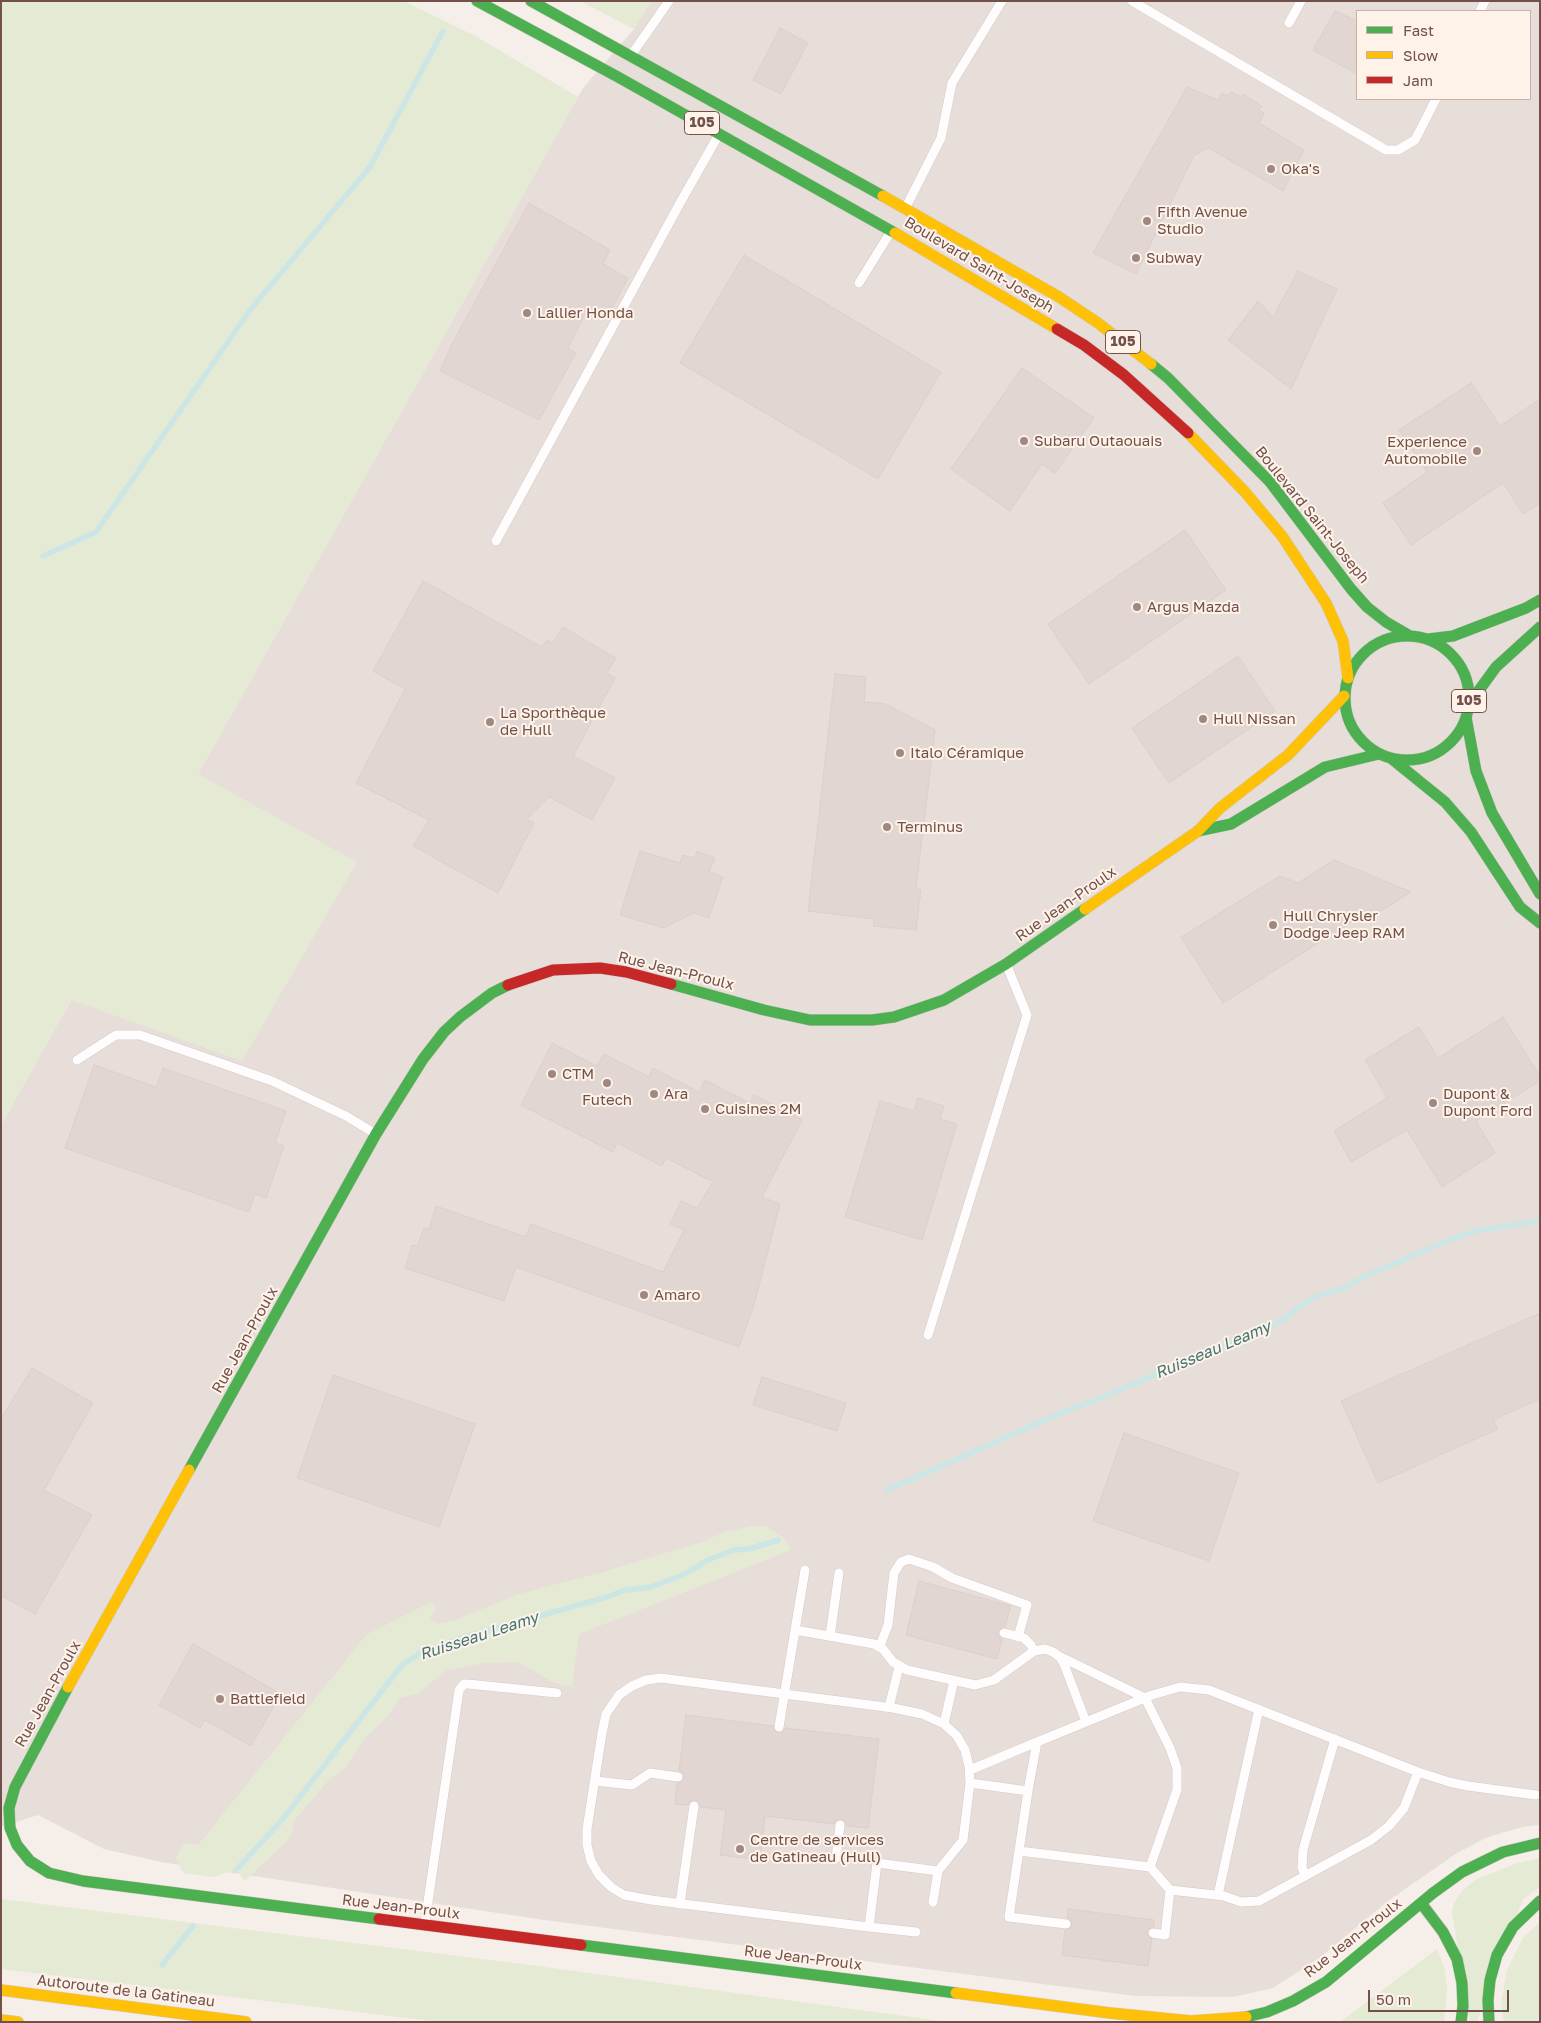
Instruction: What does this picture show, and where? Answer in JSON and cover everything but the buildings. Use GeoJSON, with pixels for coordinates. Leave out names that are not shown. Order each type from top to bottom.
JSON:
{"type":"FeatureCollection","features":[{"type":"Feature","properties":{"kind":"main road","name":"Boulevard Saint-Joseph"},"geometry":{"type":"LineString","coordinates":[[477,1],[624,66],[898,219],[1059,297],[1098,323],[1168,378],[1270,482],[1351,589],[1367,607],[1386,622],[1410,636]]}},
{"type":"Feature","properties":{"kind":"main road","name":"Boulevard Saint-Joseph"},"geometry":{"type":"LineString","coordinates":[[531,1],[624,66],[898,219],[1084,344],[1124,375],[1182,428],[1266,516],[1309,575],[1326,603],[1343,641],[1348,678]]}},
{"type":"Feature","properties":{"kind":"main road"},"geometry":{"type":"LineString","coordinates":[[1428,639],[1453,636],[1526,608],[1540,600]]}},
{"type":"Feature","properties":{"kind":"main road"},"geometry":{"type":"LineString","coordinates":[[1469,704],[1496,667],[1540,627]]}},
{"type":"Feature","properties":{"kind":"main road","name":"105"},"geometry":{"type":"LineString","coordinates":[[1392,759],[1411,760],[1429,756],[1445,747],[1458,733],[1466,717],[1469,704],[1468,686],[1463,670],[1448,652],[1428,639],[1410,636],[1390,638],[1372,646],[1357,661],[1348,678],[1344,696],[1345,710],[1353,730],[1367,746],[1379,754],[1392,759],[1445,802],[1471,832],[1520,907],[1540,923]]}},
{"type":"Feature","properties":{"kind":"main road","name":"Rue Jean-Proulx"},"geometry":{"type":"LineString","coordinates":[[1344,696],[1288,755],[1220,808],[1198,830],[1006,964],[944,1000],[894,1017],[851,1021],[810,1020],[626,972],[600,968],[553,970],[532,976],[492,993],[448,1028],[416,1068],[376,1134],[23,1770],[10,1801],[9,1822],[14,1839],[25,1857],[42,1869],[64,1877],[1110,2013],[1176,2021],[1204,2022],[1255,2015],[1293,2001],[1326,1982],[1449,1881],[1470,1867],[1503,1852],[1540,1843]]}},
{"type":"Feature","properties":{"kind":"main road","name":"105"},"geometry":{"type":"LineString","coordinates":[[1466,717],[1476,771],[1492,813],[1540,894]]}},
{"type":"Feature","properties":{"kind":"main road","name":"Rue Jean-Proulx"},"geometry":{"type":"LineString","coordinates":[[1198,830],[1231,824],[1325,767],[1379,754]]}},
{"type":"Feature","properties":{"kind":"main road"},"geometry":{"type":"LineString","coordinates":[[1489,2022],[1488,1993],[1497,1955],[1513,1927],[1540,1902]]}},
{"type":"Feature","properties":{"kind":"main road"},"geometry":{"type":"LineString","coordinates":[[1421,1904],[1443,1932],[1457,1959],[1462,1983],[1463,2006],[1461,2022]]}},
{"type":"Feature","properties":{"kind":"main road","name":"Autoroute de la Gatineau"},"geometry":{"type":"LineString","coordinates":[[1,1990],[246,2022]]}},
{"type":"Feature","properties":{"kind":"main road"},"geometry":{"type":"LineString","coordinates":[[1,2020],[18,2022]]}},
{"type":"Feature","properties":{"kind":"lane"},"geometry":{"type":"LineString","coordinates":[[624,66],[669,1]]}},
{"type":"Feature","properties":{"kind":"lane"},"geometry":{"type":"LineString","coordinates":[[859,283],[898,219],[941,138],[952,83],[1002,1]]}},
{"type":"Feature","properties":{"kind":"lane"},"geometry":{"type":"LineString","coordinates":[[1132,1],[1386,150],[1398,150],[1415,140],[1435,100]]}},
{"type":"Feature","properties":{"kind":"lane"},"geometry":{"type":"LineString","coordinates":[[1289,23],[1301,1]]}},
{"type":"Feature","properties":{"kind":"lane"},"geometry":{"type":"LineString","coordinates":[[496,541],[725,122]]}},
{"type":"Feature","properties":{"kind":"lane"},"geometry":{"type":"LineString","coordinates":[[928,1334],[1027,1015],[1006,964]]}},
{"type":"Feature","properties":{"kind":"lane"},"geometry":{"type":"LineString","coordinates":[[77,1060],[116,1035],[140,1034],[272,1081],[346,1116],[376,1134]]}},
{"type":"Feature","properties":{"kind":"lane"},"geometry":{"type":"LineString","coordinates":[[880,1646],[888,1626],[894,1573],[901,1562],[909,1559],[933,1567],[952,1578],[1028,1605],[1018,1637]]}},
{"type":"Feature","properties":{"kind":"lane"},"geometry":{"type":"LineString","coordinates":[[779,1727],[805,1570]]}},
{"type":"Feature","properties":{"kind":"lane"},"geometry":{"type":"LineString","coordinates":[[830,1636],[839,1573]]}},
{"type":"Feature","properties":{"kind":"lane"},"geometry":{"type":"LineString","coordinates":[[795,1630],[880,1646],[899,1667],[975,1685],[983,1684],[1007,1672],[1021,1659],[1034,1651],[1045,1649],[1145,1698],[1170,1748],[1177,1768],[1178,1778],[1175,1798],[1150,1867]]}},
{"type":"Feature","properties":{"kind":"lane"},"geometry":{"type":"LineString","coordinates":[[1004,1633],[1028,1641],[1034,1651]]}},
{"type":"Feature","properties":{"kind":"lane"},"geometry":{"type":"LineString","coordinates":[[1060,1657],[1086,1722]]}},
{"type":"Feature","properties":{"kind":"lane"},"geometry":{"type":"LineString","coordinates":[[890,1707],[899,1667]]}},
{"type":"Feature","properties":{"kind":"lane"},"geometry":{"type":"LineString","coordinates":[[916,1932],[680,1904],[624,1895],[611,1887],[599,1875],[591,1861],[587,1845],[606,1714],[619,1695],[632,1686],[654,1679],[669,1678],[890,1707],[922,1714],[944,1724],[961,1742],[968,1758],[970,1783],[963,1840],[938,1870],[933,1902]]}},
{"type":"Feature","properties":{"kind":"lane"},"geometry":{"type":"LineString","coordinates":[[944,1724],[954,1680]]}},
{"type":"Feature","properties":{"kind":"lane"},"geometry":{"type":"LineString","coordinates":[[424,1925],[459,1690],[464,1684],[468,1684],[557,1693]]}},
{"type":"Feature","properties":{"kind":"lane"},"geometry":{"type":"LineString","coordinates":[[970,1770],[1145,1698],[1170,1689],[1191,1687],[1209,1690],[1418,1772],[1449,1782],[1536,1795]]}},
{"type":"Feature","properties":{"kind":"lane"},"geometry":{"type":"LineString","coordinates":[[1218,1895],[1258,1709]]}},
{"type":"Feature","properties":{"kind":"lane"},"geometry":{"type":"LineString","coordinates":[[1305,1876],[1302,1867],[1303,1850],[1335,1738]]}},
{"type":"Feature","properties":{"kind":"lane"},"geometry":{"type":"LineString","coordinates":[[1038,1742],[1028,1791],[1009,1917],[1066,1924]]}},
{"type":"Feature","properties":{"kind":"lane"},"geometry":{"type":"LineString","coordinates":[[1019,1851],[1150,1867],[1170,1890],[1218,1895],[1241,1902],[1259,1901],[1370,1840],[1389,1826],[1404,1808],[1418,1772]]}},
{"type":"Feature","properties":{"kind":"lane"},"geometry":{"type":"LineString","coordinates":[[595,1781],[632,1785],[650,1773],[678,1777]]}},
{"type":"Feature","properties":{"kind":"lane"},"geometry":{"type":"LineString","coordinates":[[970,1783],[1028,1791]]}},
{"type":"Feature","properties":{"kind":"lane"},"geometry":{"type":"LineString","coordinates":[[680,1904],[694,1806]]}},
{"type":"Feature","properties":{"kind":"lane"},"geometry":{"type":"LineString","coordinates":[[836,1858],[840,1825]]}},
{"type":"Feature","properties":{"kind":"lane"},"geometry":{"type":"LineString","coordinates":[[869,1927],[877,1863],[938,1870]]}},
{"type":"Feature","properties":{"kind":"lane"},"geometry":{"type":"LineString","coordinates":[[1153,1933],[1165,1935],[1170,1890]]}},
{"type":"Feature","properties":{"kind":"shaded area"},"geometry":{"type":"Polygon","coordinates":[[[651,1],[1540,1],[1540,1825],[1522,1827],[1488,1837],[1457,1853],[1388,1901],[1318,1959],[1273,1988],[1233,1997],[1136,1996],[544,1920],[161,1862],[104,1849],[38,1815],[1,1827],[1,1125],[583,88],[634,29],[651,1]]]}},
{"type":"Feature","properties":{"kind":"green space"},"geometry":{"type":"Polygon","coordinates":[[[1,1],[404,1],[477,37],[578,97],[198,774],[357,862],[242,1061],[71,1000],[1,1125],[1,1]]]}},
{"type":"Feature","properties":{"kind":"green space"},"geometry":{"type":"Polygon","coordinates":[[[580,1],[651,1],[634,29],[580,1]]]}},
{"type":"Feature","properties":{"kind":"green space"},"geometry":{"type":"Polygon","coordinates":[[[751,1526],[765,1526],[784,1538],[791,1550],[579,1634],[572,1687],[552,1682],[519,1662],[484,1663],[445,1671],[417,1694],[400,1698],[387,1717],[366,1737],[345,1768],[328,1781],[294,1821],[291,1837],[245,1881],[236,1870],[212,1877],[183,1873],[176,1858],[184,1843],[198,1845],[366,1635],[431,1602],[436,1608],[430,1618],[438,1624],[455,1620],[519,1594],[603,1572],[705,1541],[722,1533],[751,1526]]]}},
{"type":"Feature","properties":{"kind":"green space"},"geometry":{"type":"Polygon","coordinates":[[[1540,1858],[1540,1887],[1523,1899],[1477,2022],[1470,2022],[1452,1912],[1454,1903],[1462,1891],[1475,1880],[1515,1864],[1540,1858]]]}},
{"type":"Feature","properties":{"kind":"green space"},"geometry":{"type":"Polygon","coordinates":[[[1,1899],[530,1965],[948,2022],[440,2022],[1,1969],[1,1899]]]}},
{"type":"Feature","properties":{"kind":"green space"},"geometry":{"type":"Polygon","coordinates":[[[1540,1922],[1540,2022],[1504,2022],[1501,2005],[1507,1970],[1523,1938],[1540,1922]]]}},
{"type":"Feature","properties":{"kind":"green space"},"geometry":{"type":"Polygon","coordinates":[[[1437,1949],[1445,1970],[1447,1990],[1444,2022],[1340,2022],[1437,1949]]]}},
{"type":"Feature","properties":{"kind":"waterway"},"geometry":{"type":"LineString","coordinates":[[43,556],[96,532],[250,310],[370,167],[443,31]]}},
{"type":"Feature","properties":{"kind":"waterway","name":"Ruisseau Leamy"},"geometry":{"type":"LineString","coordinates":[[887,1490],[1068,1410],[1096,1400],[1281,1321],[1307,1301],[1342,1289],[1370,1274],[1442,1243],[1475,1231],[1540,1221]]}},
{"type":"Feature","properties":{"kind":"waterway","name":"Ruisseau Leamy"},"geometry":{"type":"LineString","coordinates":[[236,1870],[282,1820],[402,1665],[420,1653],[464,1637],[607,1597],[625,1590],[651,1587],[683,1575],[708,1560],[733,1550],[749,1549],[778,1540]]}},
{"type":"Feature","properties":{"kind":"waterway","name":"Ruisseau Leamy"},"geometry":{"type":"LineString","coordinates":[[162,1965],[193,1926]]}},
{"type":"Feature","properties":{"kind":"traffic: fast"},"geometry":{"type":"LineString","coordinates":[[477,1],[618,77],[895,233]]}},
{"type":"Feature","properties":{"kind":"traffic: fast"},"geometry":{"type":"LineString","coordinates":[[531,1],[883,196]]}},
{"type":"Feature","properties":{"kind":"traffic: fast"},"geometry":{"type":"LineString","coordinates":[[1151,364],[1168,378],[1270,482],[1351,589],[1367,607],[1386,622],[1410,636]]}},
{"type":"Feature","properties":{"kind":"traffic: fast"},"geometry":{"type":"LineString","coordinates":[[1428,639],[1453,636],[1526,608],[1540,600]]}},
{"type":"Feature","properties":{"kind":"traffic: fast"},"geometry":{"type":"LineString","coordinates":[[1469,704],[1496,667],[1540,627]]}},
{"type":"Feature","properties":{"kind":"traffic: fast"},"geometry":{"type":"LineString","coordinates":[[1407,636],[1431,641],[1451,654],[1464,674],[1469,698],[1464,722],[1451,742],[1431,755],[1407,760],[1383,755],[1363,742],[1350,722],[1345,698],[1350,674],[1363,654],[1383,641],[1407,636]]}},
{"type":"Feature","properties":{"kind":"traffic: fast"},"geometry":{"type":"LineString","coordinates":[[1466,717],[1476,771],[1492,813],[1540,894]]}},
{"type":"Feature","properties":{"kind":"traffic: fast"},"geometry":{"type":"LineString","coordinates":[[1198,831],[1231,824],[1325,767],[1379,754]]}},
{"type":"Feature","properties":{"kind":"traffic: fast"},"geometry":{"type":"LineString","coordinates":[[1392,759],[1445,802],[1471,832],[1520,907],[1540,923]]}},
{"type":"Feature","properties":{"kind":"traffic: fast"},"geometry":{"type":"LineString","coordinates":[[671,984],[764,1010],[810,1020],[872,1020],[894,1017],[944,1000],[1006,964],[1085,909]]}},
{"type":"Feature","properties":{"kind":"traffic: fast"},"geometry":{"type":"LineString","coordinates":[[189,1470],[376,1134],[423,1059],[444,1032],[460,1017],[492,993],[508,985]]}},
{"type":"Feature","properties":{"kind":"traffic: fast"},"geometry":{"type":"LineString","coordinates":[[68,1687],[15,1787],[9,1808],[10,1828],[17,1845],[30,1861],[49,1873],[83,1881],[379,1919]]}},
{"type":"Feature","properties":{"kind":"traffic: fast"},"geometry":{"type":"LineString","coordinates":[[1246,2017],[1267,2012],[1293,2001],[1326,1982],[1433,1893],[1462,1872],[1503,1852],[1540,1843]]}},
{"type":"Feature","properties":{"kind":"traffic: fast"},"geometry":{"type":"LineString","coordinates":[[1489,2022],[1488,2000],[1490,1980],[1497,1955],[1513,1927],[1540,1901]]}},
{"type":"Feature","properties":{"kind":"traffic: fast"},"geometry":{"type":"LineString","coordinates":[[1421,1903],[1443,1932],[1457,1959],[1462,1983],[1463,2006],[1461,2022]]}},
{"type":"Feature","properties":{"kind":"traffic: fast"},"geometry":{"type":"LineString","coordinates":[[581,1945],[956,1993]]}},
{"type":"Feature","properties":{"kind":"traffic: slow"},"geometry":{"type":"LineString","coordinates":[[883,196],[1059,297],[1098,323],[1151,364]]}},
{"type":"Feature","properties":{"kind":"traffic: slow"},"geometry":{"type":"LineString","coordinates":[[895,233],[1057,329]]}},
{"type":"Feature","properties":{"kind":"traffic: slow"},"geometry":{"type":"LineString","coordinates":[[1188,433],[1245,492],[1282,536],[1326,603],[1343,641],[1348,678]]}},
{"type":"Feature","properties":{"kind":"traffic: slow"},"geometry":{"type":"LineString","coordinates":[[1085,909],[1198,831],[1220,808],[1288,755],[1344,696]]}},
{"type":"Feature","properties":{"kind":"traffic: slow"},"geometry":{"type":"LineString","coordinates":[[68,1687],[189,1470]]}},
{"type":"Feature","properties":{"kind":"traffic: slow"},"geometry":{"type":"LineString","coordinates":[[1,1990],[246,2022]]}},
{"type":"Feature","properties":{"kind":"traffic: slow"},"geometry":{"type":"LineString","coordinates":[[956,1993],[1110,2013],[1191,2021],[1246,2017]]}},
{"type":"Feature","properties":{"kind":"traffic: slow"},"geometry":{"type":"LineString","coordinates":[[1,2020],[18,2022]]}},
{"type":"Feature","properties":{"kind":"traffic: jam"},"geometry":{"type":"LineString","coordinates":[[1057,329],[1084,345],[1124,375],[1188,433]]}},
{"type":"Feature","properties":{"kind":"traffic: jam"},"geometry":{"type":"LineString","coordinates":[[508,985],[553,970],[600,968],[626,972],[671,984]]}},
{"type":"Feature","properties":{"kind":"traffic: jam"},"geometry":{"type":"LineString","coordinates":[[379,1919],[581,1945]]}},
{"type":"Feature","properties":{"kind":"place","name":"Oka's"},"geometry":{"type":"Point","coordinates":[1271,169]}},
{"type":"Feature","properties":{"kind":"place","name":"Fifth Avenue Studio"},"geometry":{"type":"Point","coordinates":[1147,221]}},
{"type":"Feature","properties":{"kind":"place","name":"Subway"},"geometry":{"type":"Point","coordinates":[1136,258]}},
{"type":"Feature","properties":{"kind":"place","name":"Lallier Honda"},"geometry":{"type":"Point","coordinates":[527,313]}},
{"type":"Feature","properties":{"kind":"place","name":"Subaru Outaouais"},"geometry":{"type":"Point","coordinates":[1024,441]}},
{"type":"Feature","properties":{"kind":"place","name":"Experience Automobile"},"geometry":{"type":"Point","coordinates":[1477,451]}},
{"type":"Feature","properties":{"kind":"place","name":"Argus Mazda"},"geometry":{"type":"Point","coordinates":[1137,607]}},
{"type":"Feature","properties":{"kind":"place","name":"Hull Nissan"},"geometry":{"type":"Point","coordinates":[1203,719]}},
{"type":"Feature","properties":{"kind":"place","name":"La Sporthèque de Hull"},"geometry":{"type":"Point","coordinates":[490,722]}},
{"type":"Feature","properties":{"kind":"place","name":"Italo Céramique"},"geometry":{"type":"Point","coordinates":[900,753]}},
{"type":"Feature","properties":{"kind":"place","name":"Terminus"},"geometry":{"type":"Point","coordinates":[887,827]}},
{"type":"Feature","properties":{"kind":"place","name":"Hull Chrysler Dodge Jeep RAM"},"geometry":{"type":"Point","coordinates":[1273,925]}},
{"type":"Feature","properties":{"kind":"place","name":"CTM"},"geometry":{"type":"Point","coordinates":[552,1074]}},
{"type":"Feature","properties":{"kind":"place","name":"Futech"},"geometry":{"type":"Point","coordinates":[607,1083]}},
{"type":"Feature","properties":{"kind":"place","name":"Ara"},"geometry":{"type":"Point","coordinates":[654,1094]}},
{"type":"Feature","properties":{"kind":"place","name":"Dupont & Dupont Ford"},"geometry":{"type":"Point","coordinates":[1433,1103]}},
{"type":"Feature","properties":{"kind":"place","name":"Cuisines 2M"},"geometry":{"type":"Point","coordinates":[705,1109]}},
{"type":"Feature","properties":{"kind":"place","name":"Amaro"},"geometry":{"type":"Point","coordinates":[644,1295]}},
{"type":"Feature","properties":{"kind":"place","name":"Battlefield"},"geometry":{"type":"Point","coordinates":[220,1699]}},
{"type":"Feature","properties":{"kind":"place","name":"Centre de services de Gatineau (Hull)"},"geometry":{"type":"Point","coordinates":[740,1849]}}]}
